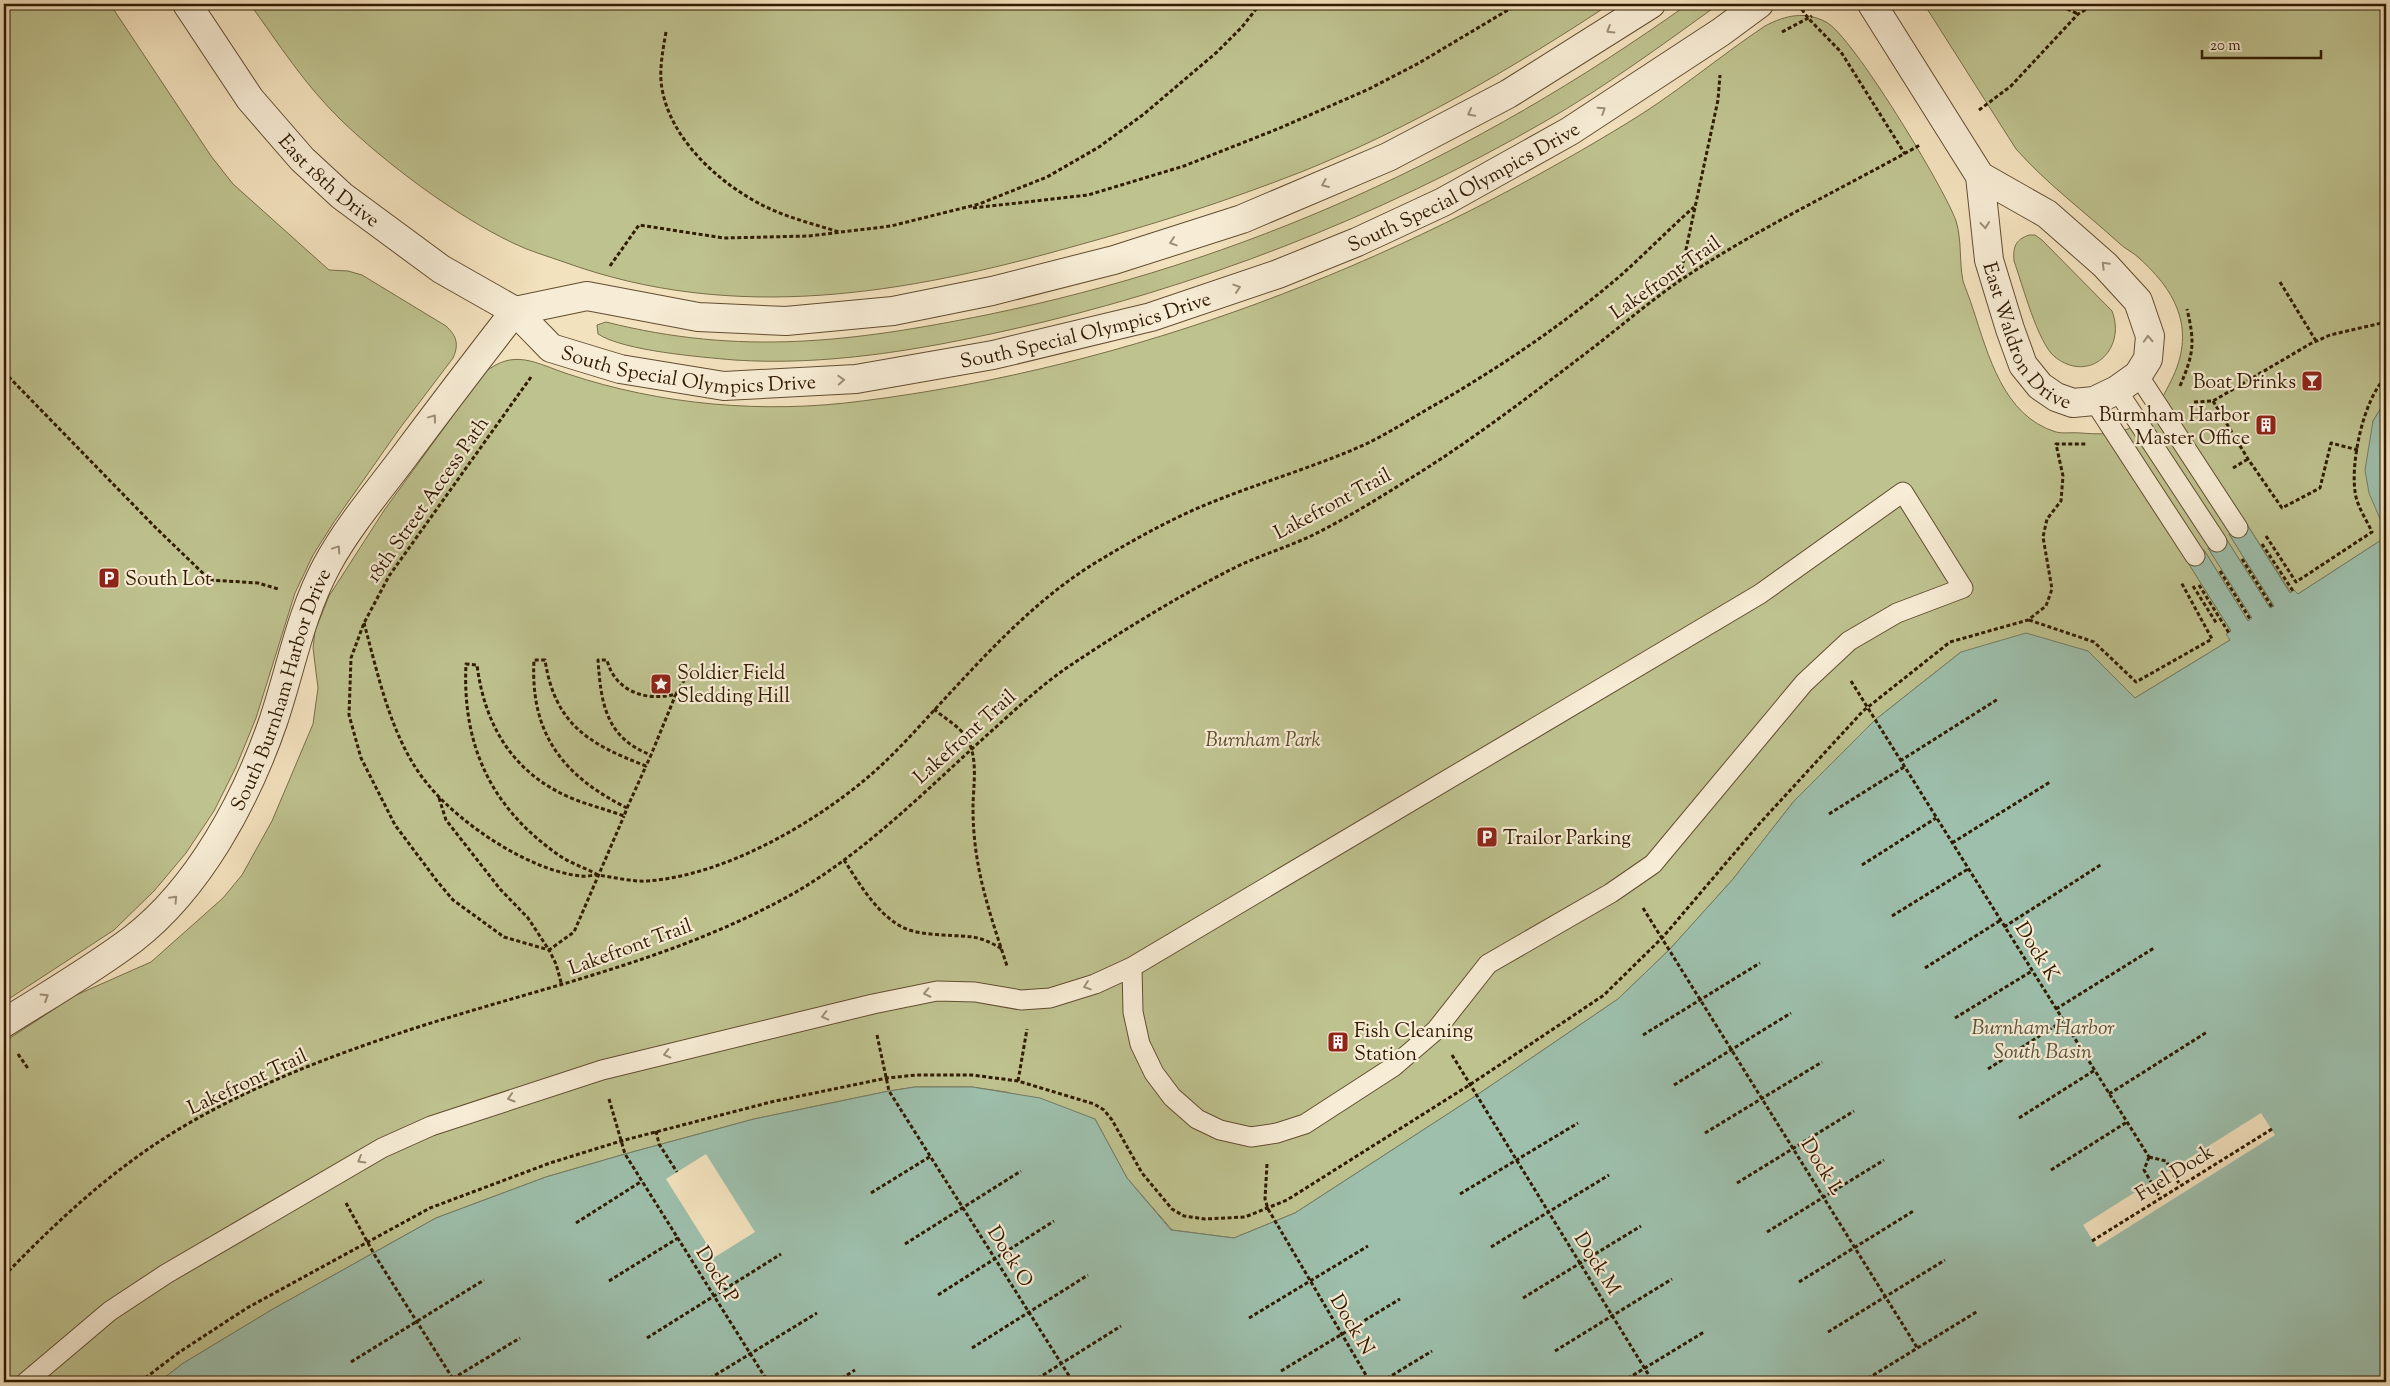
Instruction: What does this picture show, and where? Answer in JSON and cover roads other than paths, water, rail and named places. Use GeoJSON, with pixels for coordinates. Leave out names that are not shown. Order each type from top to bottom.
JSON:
{"type":"FeatureCollection","features":[{"type":"Feature","properties":{"kind":"street","name":"East 18th Drive"},"geometry":{"type":"LineString","coordinates":[[187,4],[250,99],[302,159],[342,196],[441,269],[515,311]]}},
{"type":"Feature","properties":{"kind":"street"},"geometry":{"type":"LineString","coordinates":[[515,311],[587,296],[698,317],[786,321],[893,311],[992,291],[1114,260],[1242,219],[1388,157],[1508,94],[1651,4]]}},
{"type":"Feature","properties":{"kind":"street","name":"South Special Olympics Drive"},"geometry":{"type":"LineString","coordinates":[[515,311],[552,348],[620,369],[724,386],[856,379],[993,356],[1142,319],[1278,274],[1357,242],[1443,202],[1570,131],[1721,32],[1759,4]]}},
{"type":"Feature","properties":{"kind":"street","name":"East Waldron Drive"},"geometry":{"type":"LineString","coordinates":[[1872,4],[1980,176],[1989,260],[2023,365],[2040,386],[2056,397],[2073,403],[2116,389],[2148,359],[2150,336],[2138,301],[2105,266],[2048,214],[1980,176]]}},
{"type":"Feature","properties":{"kind":"street","name":"South Burnham Harbor Drive"},"geometry":{"type":"LineString","coordinates":[[4,1023],[100,963],[134,938],[176,898],[210,854],[246,790],[273,722],[309,600],[328,562],[362,511],[515,311]]}},
{"type":"Feature","properties":{"kind":"lane"},"geometry":{"type":"LineString","coordinates":[[2116,389],[2209,484],[2238,528]]}},
{"type":"Feature","properties":{"kind":"lane"},"geometry":{"type":"LineString","coordinates":[[2116,389],[2217,542]]}},
{"type":"Feature","properties":{"kind":"lane"},"geometry":{"type":"LineString","coordinates":[[2116,389],[2195,556]]}},
{"type":"Feature","properties":{"kind":"lane"},"geometry":{"type":"LineString","coordinates":[[26,1382],[110,1311],[166,1274],[330,1177],[382,1148],[431,1126],[602,1070],[869,1005],[937,991],[975,992],[1021,1000],[1050,998],[1095,984],[1132,967],[1760,594],[1903,492],[1963,588],[1897,613],[1849,641],[1804,683],[1653,864],[1488,964],[1436,1030],[1393,1066],[1305,1124],[1251,1137],[1220,1130],[1197,1119],[1172,1097],[1154,1073],[1140,1044],[1133,1012],[1132,967]]}},
{"type":"Feature","properties":{"kind":"water"},"geometry":{"type":"Polygon","coordinates":[[[2386,400],[2386,533],[2369,493],[2365,470],[2373,421],[2386,400]]]}},
{"type":"Feature","properties":{"kind":"water","name":"Burnham Harbor South Basin"},"geometry":{"type":"Polygon","coordinates":[[[2246,523],[2290,593],[2294,590],[2298,594],[2386,537],[2386,1382],[159,1382],[182,1364],[273,1309],[436,1218],[546,1177],[625,1154],[754,1119],[915,1087],[972,1087],[1040,1098],[1095,1119],[1127,1178],[1171,1230],[1234,1238],[1295,1213],[1477,1095],[1618,999],[1670,949],[1733,879],[1794,801],[1875,720],[1961,652],[2026,633],[2088,651],[2135,698],[2230,640],[2226,634],[2231,631],[2187,561],[2204,550],[2248,621],[2252,618],[2208,548],[2225,537],[2270,608],[2274,606],[2229,534],[2246,523]]]}},
{"type":"Feature","properties":{"kind":"place","name":"Boat Drinks"},"geometry":{"type":"Point","coordinates":[2312,381]}},
{"type":"Feature","properties":{"kind":"place","name":"Burmham Harbor Master Office"},"geometry":{"type":"Point","coordinates":[2266,425]}},
{"type":"Feature","properties":{"kind":"place","name":"South Lot"},"geometry":{"type":"Point","coordinates":[109,578]}},
{"type":"Feature","properties":{"kind":"place","name":"Soldier Field Sledding Hill"},"geometry":{"type":"Point","coordinates":[661,684]}},
{"type":"Feature","properties":{"kind":"place","name":"Trailor Parking"},"geometry":{"type":"Point","coordinates":[1487,837]}},
{"type":"Feature","properties":{"kind":"place","name":"Fish Cleaning Station"},"geometry":{"type":"Point","coordinates":[1338,1042]}},
{"type":"Feature","properties":{"kind":"park label","name":"Burnham Park"},"geometry":{"type":"Point","coordinates":[1263,739]}}]}
